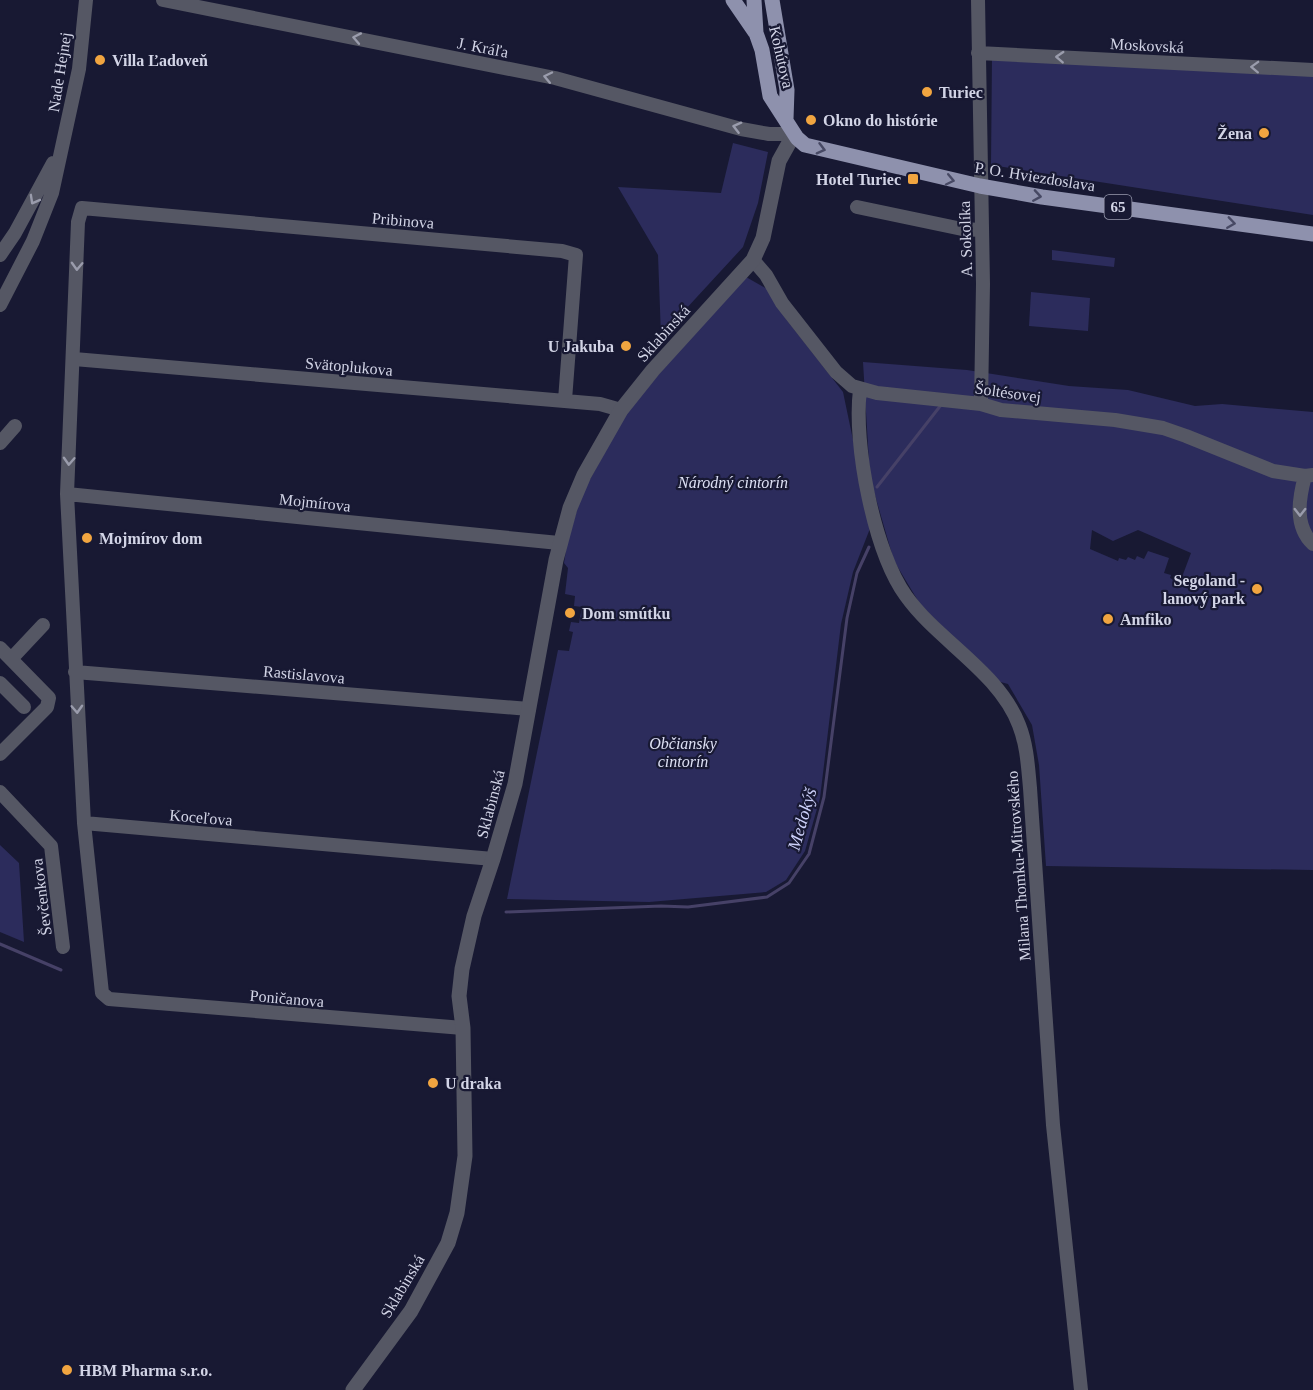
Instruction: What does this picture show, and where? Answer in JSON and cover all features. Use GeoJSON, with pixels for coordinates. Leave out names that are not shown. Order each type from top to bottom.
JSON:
{"type":"FeatureCollection","features":[{"type":"Feature","properties":{"kind":"main road","name":"65"},"geometry":{"type":"LineString","coordinates":[[733,0],[756,33]]}},
{"type":"Feature","properties":{"kind":"main road","name":"Kohútova"},"geometry":{"type":"LineString","coordinates":[[754,0],[756,33],[762,50],[770,96],[795,134]]}},
{"type":"Feature","properties":{"kind":"main road"},"geometry":{"type":"LineString","coordinates":[[761,0],[775,26]]}},
{"type":"Feature","properties":{"kind":"main road","name":"Kohútova"},"geometry":{"type":"LineString","coordinates":[[772,0],[787,90],[786,119]]}},
{"type":"Feature","properties":{"kind":"main road","name":"P. O. Hviezdoslava"},"geometry":{"type":"LineString","coordinates":[[795,134],[805,145],[980,186],[1042,197],[1313,234]]}},
{"type":"Feature","properties":{"kind":"street","name":"Nade Hejnej"},"geometry":{"type":"LineString","coordinates":[[0,305],[42,219],[52,193],[79,69],[86,0]]}},
{"type":"Feature","properties":{"kind":"street","name":"J. Kráľa"},"geometry":{"type":"LineString","coordinates":[[163,0],[555,78],[741,129],[770,134],[795,134]]}},
{"type":"Feature","properties":{"kind":"street","name":"A. Sokolíka"},"geometry":{"type":"LineString","coordinates":[[978,0],[983,342],[981,404]]}},
{"type":"Feature","properties":{"kind":"street","name":"Moskovská"},"geometry":{"type":"LineString","coordinates":[[978,53],[1313,70]]}},
{"type":"Feature","properties":{"kind":"street"},"geometry":{"type":"LineString","coordinates":[[795,134],[779,161],[763,238],[753,260],[782,303],[836,372],[842,379],[860,390]]}},
{"type":"Feature","properties":{"kind":"street","name":"Nade Hejnej"},"geometry":{"type":"LineString","coordinates":[[0,255],[15,233],[61,148]]}},
{"type":"Feature","properties":{"kind":"street"},"geometry":{"type":"LineString","coordinates":[[857,207],[962,229],[981,230]]}},
{"type":"Feature","properties":{"kind":"street","name":"Pribinova"},"geometry":{"type":"LineString","coordinates":[[74,359],[78,222],[82,208],[562,251],[576,255],[565,400]]}},
{"type":"Feature","properties":{"kind":"street","name":"Sklabinská"},"geometry":{"type":"LineString","coordinates":[[353,1390],[411,1311],[427,1284],[448,1243],[457,1214],[465,1156],[463,1028],[459,996],[467,942],[494,860],[515,784],[559,543],[577,490],[621,410],[653,370],[753,260]]}},
{"type":"Feature","properties":{"kind":"street"},"geometry":{"type":"LineString","coordinates":[[74,359],[67,494],[84,823]]}},
{"type":"Feature","properties":{"kind":"street","name":"Svätoplukova"},"geometry":{"type":"LineString","coordinates":[[74,359],[565,400],[600,404],[621,410]]}},
{"type":"Feature","properties":{"kind":"street","name":"Šoltésovej"},"geometry":{"type":"LineString","coordinates":[[860,390],[981,404],[1001,410],[1115,420],[1163,428],[1221,449],[1258,466],[1309,475]]}},
{"type":"Feature","properties":{"kind":"street","name":"Milana Thomku-Mitrovského"},"geometry":{"type":"LineString","coordinates":[[860,390],[859,413],[867,485],[881,541],[890,566],[903,591],[919,612],[971,662],[1006,701],[1023,737],[1030,788],[1053,1125],[1081,1390]]}},
{"type":"Feature","properties":{"kind":"street"},"geometry":{"type":"LineString","coordinates":[[0,443],[15,426]]}},
{"type":"Feature","properties":{"kind":"street"},"geometry":{"type":"LineString","coordinates":[[1309,475],[1300,494],[1300,522],[1313,544]]}},
{"type":"Feature","properties":{"kind":"street","name":"Mojmírova"},"geometry":{"type":"LineString","coordinates":[[67,494],[559,543]]}},
{"type":"Feature","properties":{"kind":"street"},"geometry":{"type":"LineString","coordinates":[[12,658],[43,625]]}},
{"type":"Feature","properties":{"kind":"street"},"geometry":{"type":"LineString","coordinates":[[0,648],[49,698],[47,706],[0,754]]}},
{"type":"Feature","properties":{"kind":"street","name":"Rastislavova"},"geometry":{"type":"LineString","coordinates":[[75,672],[529,709]]}},
{"type":"Feature","properties":{"kind":"street"},"geometry":{"type":"LineString","coordinates":[[0,683],[24,707]]}},
{"type":"Feature","properties":{"kind":"street","name":"Ševčenkova"},"geometry":{"type":"LineString","coordinates":[[0,792],[51,846],[63,947]]}},
{"type":"Feature","properties":{"kind":"street","name":"Koceľova"},"geometry":{"type":"LineString","coordinates":[[84,823],[494,860]]}},
{"type":"Feature","properties":{"kind":"street","name":"Poničanova"},"geometry":{"type":"LineString","coordinates":[[84,823],[102,993],[109,999],[463,1028]]}},
{"type":"Feature","properties":{"kind":"green space"},"geometry":{"type":"Polygon","coordinates":[[[992,56],[1313,72],[1313,215],[991,165],[992,56]]]}},
{"type":"Feature","properties":{"kind":"green space"},"geometry":{"type":"Polygon","coordinates":[[[733,143],[768,152],[758,203],[743,247],[661,336],[658,255],[618,187],[721,193],[733,143]]]}},
{"type":"Feature","properties":{"kind":"green space"},"geometry":{"type":"Polygon","coordinates":[[[1052,250],[1115,258],[1114,267],[1052,260],[1052,250]]]}},
{"type":"Feature","properties":{"kind":"green space"},"geometry":{"type":"Polygon","coordinates":[[[746,277],[769,290],[786,319],[843,392],[871,526],[853,572],[841,624],[820,798],[805,851],[786,880],[766,892],[649,902],[507,899],[558,650],[569,651],[573,632],[569,631],[571,622],[579,623],[582,607],[574,606],[575,596],[565,594],[568,568],[564,563],[581,496],[625,415],[669,362],[746,277]]]}},
{"type":"Feature","properties":{"kind":"green space"},"geometry":{"type":"Polygon","coordinates":[[[1031,292],[1090,298],[1088,331],[1029,326],[1031,292]]]}},
{"type":"Feature","properties":{"kind":"green space"},"geometry":{"type":"Polygon","coordinates":[[[863,362],[967,370],[1069,386],[1128,390],[1195,406],[1222,404],[1313,412],[1313,870],[1046,866],[1039,765],[1032,725],[1008,684],[997,681],[920,604],[894,561],[870,478],[863,362]],[[1092,530],[1090,549],[1118,561],[1119,558],[1126,560],[1128,557],[1135,560],[1137,556],[1144,559],[1148,551],[1169,558],[1164,573],[1171,575],[1170,578],[1179,585],[1191,553],[1138,530],[1113,541],[1092,530]]]}},
{"type":"Feature","properties":{"kind":"green space"},"geometry":{"type":"Polygon","coordinates":[[[0,845],[19,863],[24,942],[0,932],[0,845]]]}},
{"type":"Feature","properties":{"kind":"waterway","name":"Medokýš"},"geometry":{"type":"LineString","coordinates":[[877,487],[941,405]]}},
{"type":"Feature","properties":{"kind":"waterway","name":"Medokýš"},"geometry":{"type":"LineString","coordinates":[[506,912],[688,907],[767,897],[789,883],[809,854],[824,797],[847,618],[857,573],[869,547]]}},
{"type":"Feature","properties":{"kind":"waterway","name":"Medokýš"},"geometry":{"type":"LineString","coordinates":[[0,944],[61,970]]}},
{"type":"Feature","properties":{"kind":"place","name":"Villa Ľadoveň"},"geometry":{"type":"Point","coordinates":[100,60]}},
{"type":"Feature","properties":{"kind":"place","name":"Turiec"},"geometry":{"type":"Point","coordinates":[927,92]}},
{"type":"Feature","properties":{"kind":"place","name":"Okno do histórie"},"geometry":{"type":"Point","coordinates":[811,120]}},
{"type":"Feature","properties":{"kind":"place","name":"Žena"},"geometry":{"type":"Point","coordinates":[1264,133]}},
{"type":"Feature","properties":{"kind":"place","name":"Hotel Turiec"},"geometry":{"type":"Point","coordinates":[913,179]}},
{"type":"Feature","properties":{"kind":"place","name":"U Jakuba"},"geometry":{"type":"Point","coordinates":[626,346]}},
{"type":"Feature","properties":{"kind":"place","name":"Mojmírov dom"},"geometry":{"type":"Point","coordinates":[87,538]}},
{"type":"Feature","properties":{"kind":"place","name":"Segoland - lanový park"},"geometry":{"type":"Point","coordinates":[1257,589]}},
{"type":"Feature","properties":{"kind":"place","name":"Dom smútku"},"geometry":{"type":"Point","coordinates":[570,613]}},
{"type":"Feature","properties":{"kind":"place","name":"Amfiko"},"geometry":{"type":"Point","coordinates":[1108,619]}},
{"type":"Feature","properties":{"kind":"place","name":"U draka"},"geometry":{"type":"Point","coordinates":[433,1083]}},
{"type":"Feature","properties":{"kind":"place","name":"HBM Pharma s.r.o."},"geometry":{"type":"Point","coordinates":[67,1370]}},
{"type":"Feature","properties":{"kind":"park label","name":"Národný cintorín"},"geometry":{"type":"Point","coordinates":[733,482]}},
{"type":"Feature","properties":{"kind":"park label","name":"Občiansky cintorín"},"geometry":{"type":"Point","coordinates":[683,752]}}]}
